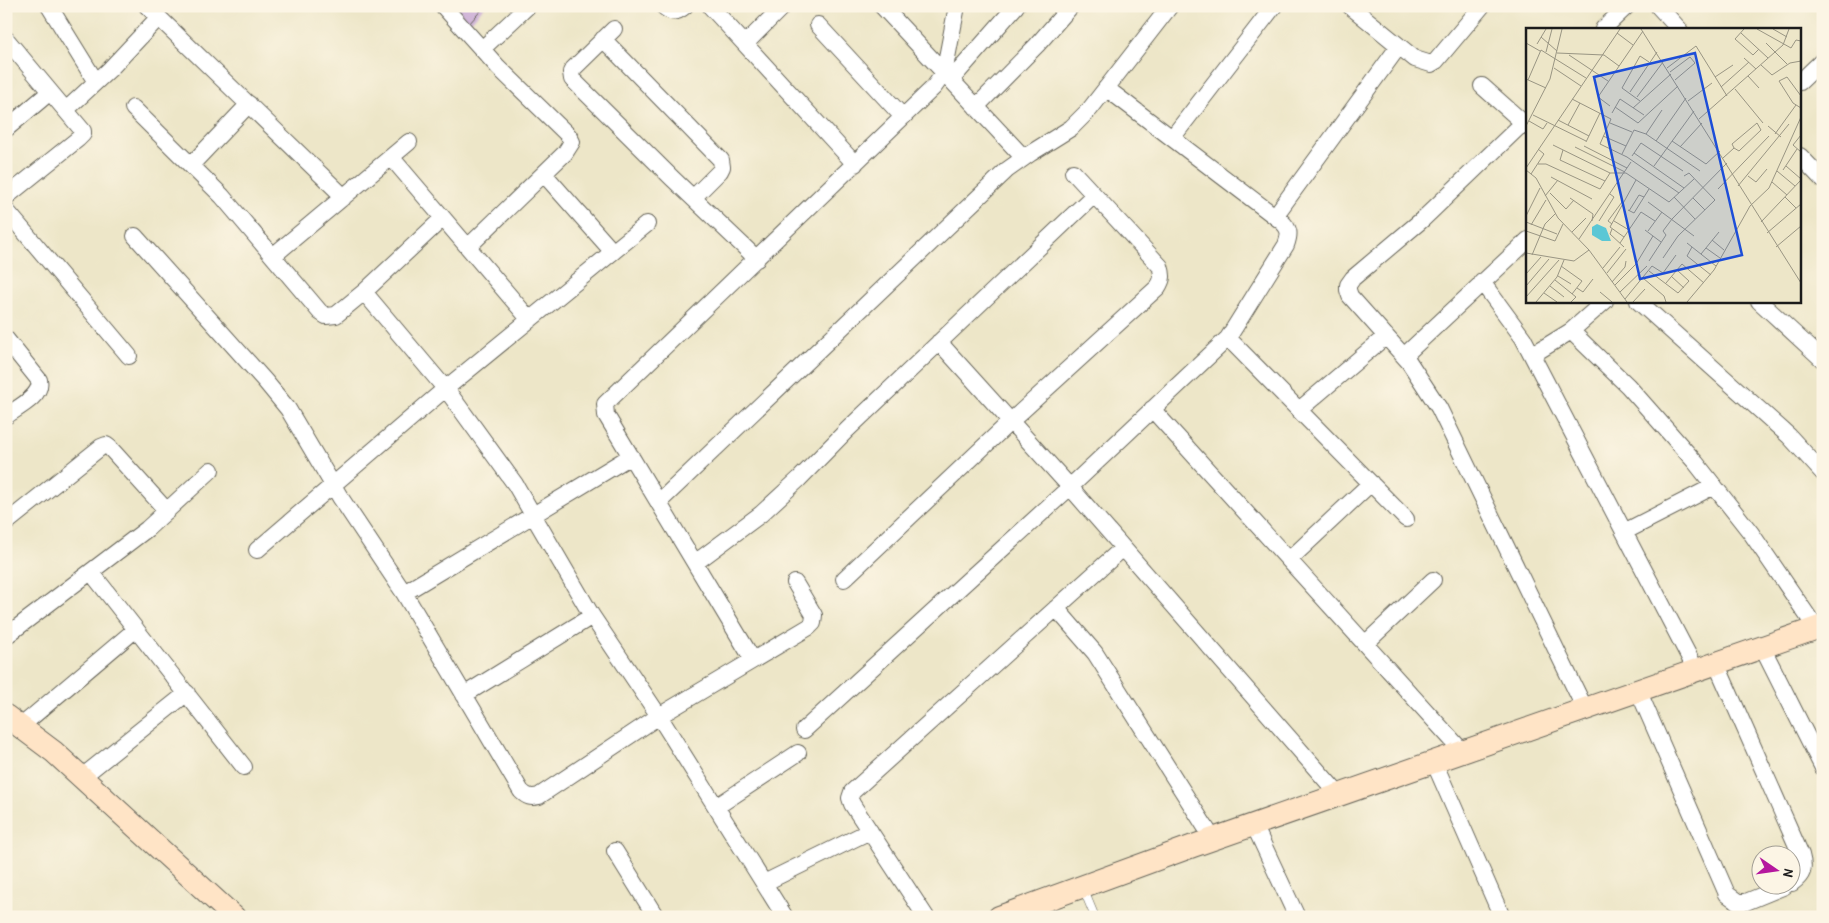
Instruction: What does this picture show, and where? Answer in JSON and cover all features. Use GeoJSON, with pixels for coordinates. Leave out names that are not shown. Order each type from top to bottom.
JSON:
{"type":"FeatureCollection","features":[{"type":"Feature","properties":{"kind":"street"},"geometry":{"type":"LineString","coordinates":[[49,6],[96,82]]}},
{"type":"Feature","properties":{"kind":"street"},"geometry":{"type":"LineString","coordinates":[[443,6],[482,49],[569,136],[572,142],[570,147],[544,174],[468,247]]}},
{"type":"Feature","properties":{"kind":"street"},"geometry":{"type":"LineString","coordinates":[[482,49],[528,6]]}},
{"type":"Feature","properties":{"kind":"street"},"geometry":{"type":"LineString","coordinates":[[663,6],[673,12],[685,6]]}},
{"type":"Feature","properties":{"kind":"street"},"geometry":{"type":"LineString","coordinates":[[710,6],[855,164]]}},
{"type":"Feature","properties":{"kind":"street"},"geometry":{"type":"LineString","coordinates":[[745,44],[783,6]]}},
{"type":"Feature","properties":{"kind":"street"},"geometry":{"type":"LineString","coordinates":[[882,6],[1024,158]]}},
{"type":"Feature","properties":{"kind":"street"},"geometry":{"type":"LineString","coordinates":[[947,77],[957,6]]}},
{"type":"Feature","properties":{"kind":"street"},"geometry":{"type":"LineString","coordinates":[[753,660],[606,415],[605,404],[934,87],[947,77],[1016,6]]}},
{"type":"Feature","properties":{"kind":"street"},"geometry":{"type":"LineString","coordinates":[[976,107],[1037,45],[1071,6]]}},
{"type":"Feature","properties":{"kind":"street"},"geometry":{"type":"LineString","coordinates":[[659,502],[1007,170],[1071,128],[1090,109],[1170,6]]}},
{"type":"Feature","properties":{"kind":"street"},"geometry":{"type":"LineString","coordinates":[[1172,138],[1274,6]]}},
{"type":"Feature","properties":{"kind":"street"},"geometry":{"type":"LineString","coordinates":[[1350,6],[1415,59],[1430,64],[1436,61],[1482,6]]}},
{"type":"Feature","properties":{"kind":"street"},"geometry":{"type":"LineString","coordinates":[[1604,28],[1627,6]]}},
{"type":"Feature","properties":{"kind":"street"},"geometry":{"type":"LineString","coordinates":[[1658,6],[1678,28]]}},
{"type":"Feature","properties":{"kind":"street"},"geometry":{"type":"LineString","coordinates":[[67,110],[96,82],[153,12],[344,197]]}},
{"type":"Feature","properties":{"kind":"street"},"geometry":{"type":"LineString","coordinates":[[818,25],[903,118]]}},
{"type":"Feature","properties":{"kind":"street"},"geometry":{"type":"LineString","coordinates":[[693,198],[720,171],[722,167],[721,160],[608,34],[573,69],[571,72],[572,79],[693,198],[757,259]]}},
{"type":"Feature","properties":{"kind":"street"},"geometry":{"type":"LineString","coordinates":[[6,39],[81,127],[83,134],[6,197]]}},
{"type":"Feature","properties":{"kind":"street"},"geometry":{"type":"LineString","coordinates":[[1275,216],[1399,46]]}},
{"type":"Feature","properties":{"kind":"street"},"geometry":{"type":"LineString","coordinates":[[1802,80],[1823,60]]}},
{"type":"Feature","properties":{"kind":"street"},"geometry":{"type":"LineString","coordinates":[[1482,86],[1526,125],[1423,219],[1353,278],[1348,284],[1348,290],[1350,296],[1415,369],[1439,408],[1585,709]]}},
{"type":"Feature","properties":{"kind":"street"},"geometry":{"type":"LineString","coordinates":[[804,730],[1070,487],[1228,338],[1288,240],[1290,235],[1288,227],[1275,216],[1106,88]]}},
{"type":"Feature","properties":{"kind":"street"},"geometry":{"type":"LineString","coordinates":[[6,129],[50,92]]}},
{"type":"Feature","properties":{"kind":"street"},"geometry":{"type":"LineString","coordinates":[[191,165],[249,104]]}},
{"type":"Feature","properties":{"kind":"street"},"geometry":{"type":"LineString","coordinates":[[133,108],[222,196],[320,312],[326,316],[336,315],[364,292],[443,218]]}},
{"type":"Feature","properties":{"kind":"street"},"geometry":{"type":"LineString","coordinates":[[273,256],[409,142]]}},
{"type":"Feature","properties":{"kind":"street"},"geometry":{"type":"LineString","coordinates":[[391,157],[530,320]]}},
{"type":"Feature","properties":{"kind":"street"},"geometry":{"type":"LineString","coordinates":[[1802,158],[1823,180]]}},
{"type":"Feature","properties":{"kind":"street"},"geometry":{"type":"LineString","coordinates":[[844,579],[1011,421],[1158,287],[1162,280],[1163,274],[1160,266],[1073,172]]}},
{"type":"Feature","properties":{"kind":"street"},"geometry":{"type":"LineString","coordinates":[[544,174],[613,252]]}},
{"type":"Feature","properties":{"kind":"street"},"geometry":{"type":"LineString","coordinates":[[695,562],[760,514],[798,480],[847,430],[1094,195]]}},
{"type":"Feature","properties":{"kind":"street"},"geometry":{"type":"LineString","coordinates":[[6,210],[129,356]]}},
{"type":"Feature","properties":{"kind":"street"},"geometry":{"type":"LineString","coordinates":[[257,550],[445,389],[647,224]]}},
{"type":"Feature","properties":{"kind":"street"},"geometry":{"type":"LineString","coordinates":[[134,236],[288,409],[333,485],[404,593],[521,792],[532,798],[539,796],[659,716],[809,627],[813,623],[814,615],[795,583]]}},
{"type":"Feature","properties":{"kind":"street"},"geometry":{"type":"LineString","coordinates":[[1404,356],[1526,242]]}},
{"type":"Feature","properties":{"kind":"street"},"geometry":{"type":"LineString","coordinates":[[1482,282],[1523,338],[1624,532],[1706,667],[1796,846]]}},
{"type":"Feature","properties":{"kind":"street"},"geometry":{"type":"LineString","coordinates":[[364,292],[445,389],[515,484],[592,616],[659,716],[785,917]]}},
{"type":"Feature","properties":{"kind":"street"},"geometry":{"type":"LineString","coordinates":[[1532,355],[1571,331],[1604,302]]}},
{"type":"Feature","properties":{"kind":"street"},"geometry":{"type":"LineString","coordinates":[[1639,302],[1789,436],[1823,472]]}},
{"type":"Feature","properties":{"kind":"street"},"geometry":{"type":"LineString","coordinates":[[1760,302],[1823,360]]}},
{"type":"Feature","properties":{"kind":"street"},"geometry":{"type":"LineString","coordinates":[[1000,917],[1213,839],[1819,627],[1751,533],[1714,486],[1653,414],[1571,331]]}},
{"type":"Feature","properties":{"kind":"street"},"geometry":{"type":"LineString","coordinates":[[1299,410],[1386,336]]}},
{"type":"Feature","properties":{"kind":"street"},"geometry":{"type":"LineString","coordinates":[[1228,338],[1406,519]]}},
{"type":"Feature","properties":{"kind":"street"},"geometry":{"type":"LineString","coordinates":[[6,339],[40,380],[41,385],[35,395],[6,416]]}},
{"type":"Feature","properties":{"kind":"street"},"geometry":{"type":"LineString","coordinates":[[940,342],[1070,487],[1339,795]]}},
{"type":"Feature","properties":{"kind":"street"},"geometry":{"type":"LineString","coordinates":[[1152,409],[1464,752]]}},
{"type":"Feature","properties":{"kind":"street"},"geometry":{"type":"LineString","coordinates":[[6,523],[106,445],[167,511]]}},
{"type":"Feature","properties":{"kind":"street"},"geometry":{"type":"LineString","coordinates":[[404,593],[631,456]]}},
{"type":"Feature","properties":{"kind":"street"},"geometry":{"type":"LineString","coordinates":[[6,636],[148,529],[211,470]]}},
{"type":"Feature","properties":{"kind":"street"},"geometry":{"type":"LineString","coordinates":[[1290,560],[1371,483]]}},
{"type":"Feature","properties":{"kind":"street"},"geometry":{"type":"LineString","coordinates":[[1624,532],[1714,486]]}},
{"type":"Feature","properties":{"kind":"street"},"geometry":{"type":"LineString","coordinates":[[926,917],[852,804],[850,798],[852,792],[1123,548]]}},
{"type":"Feature","properties":{"kind":"street"},"geometry":{"type":"LineString","coordinates":[[91,572],[244,767]]}},
{"type":"Feature","properties":{"kind":"street"},"geometry":{"type":"LineString","coordinates":[[1366,643],[1433,580]]}},
{"type":"Feature","properties":{"kind":"street"},"geometry":{"type":"LineString","coordinates":[[1056,608],[1095,653],[1213,839]]}},
{"type":"Feature","properties":{"kind":"street"},"geometry":{"type":"LineString","coordinates":[[464,695],[592,616]]}},
{"type":"Feature","properties":{"kind":"street"},"geometry":{"type":"LineString","coordinates":[[136,629],[13,721],[54,752],[234,917]]}},
{"type":"Feature","properties":{"kind":"street"},"geometry":{"type":"LineString","coordinates":[[1762,647],[1823,768]]}},
{"type":"Feature","properties":{"kind":"street"},"geometry":{"type":"LineString","coordinates":[[1638,690],[1727,894],[1738,902],[1746,902],[1761,896]]}},
{"type":"Feature","properties":{"kind":"street"},"geometry":{"type":"LineString","coordinates":[[82,777],[186,693]]}},
{"type":"Feature","properties":{"kind":"street"},"geometry":{"type":"LineString","coordinates":[[716,807],[798,752]]}},
{"type":"Feature","properties":{"kind":"street"},"geometry":{"type":"LineString","coordinates":[[1434,762],[1502,917]]}},
{"type":"Feature","properties":{"kind":"street"},"geometry":{"type":"LineString","coordinates":[[1254,826],[1297,917]]}},
{"type":"Feature","properties":{"kind":"street"},"geometry":{"type":"LineString","coordinates":[[764,884],[870,831]]}},
{"type":"Feature","properties":{"kind":"street"},"geometry":{"type":"LineString","coordinates":[[614,850],[656,917]]}},
{"type":"Feature","properties":{"kind":"street"},"geometry":{"type":"LineString","coordinates":[[1802,859],[1804,866],[1802,873]]}},
{"type":"Feature","properties":{"kind":"lane"},"geometry":{"type":"LineString","coordinates":[[1083,886],[1095,917]]}},
{"type":"Feature","properties":{"kind":"building"},"geometry":{"type":"Polygon","coordinates":[[[450,6],[485,6],[468,25],[450,6]]]}}]}
